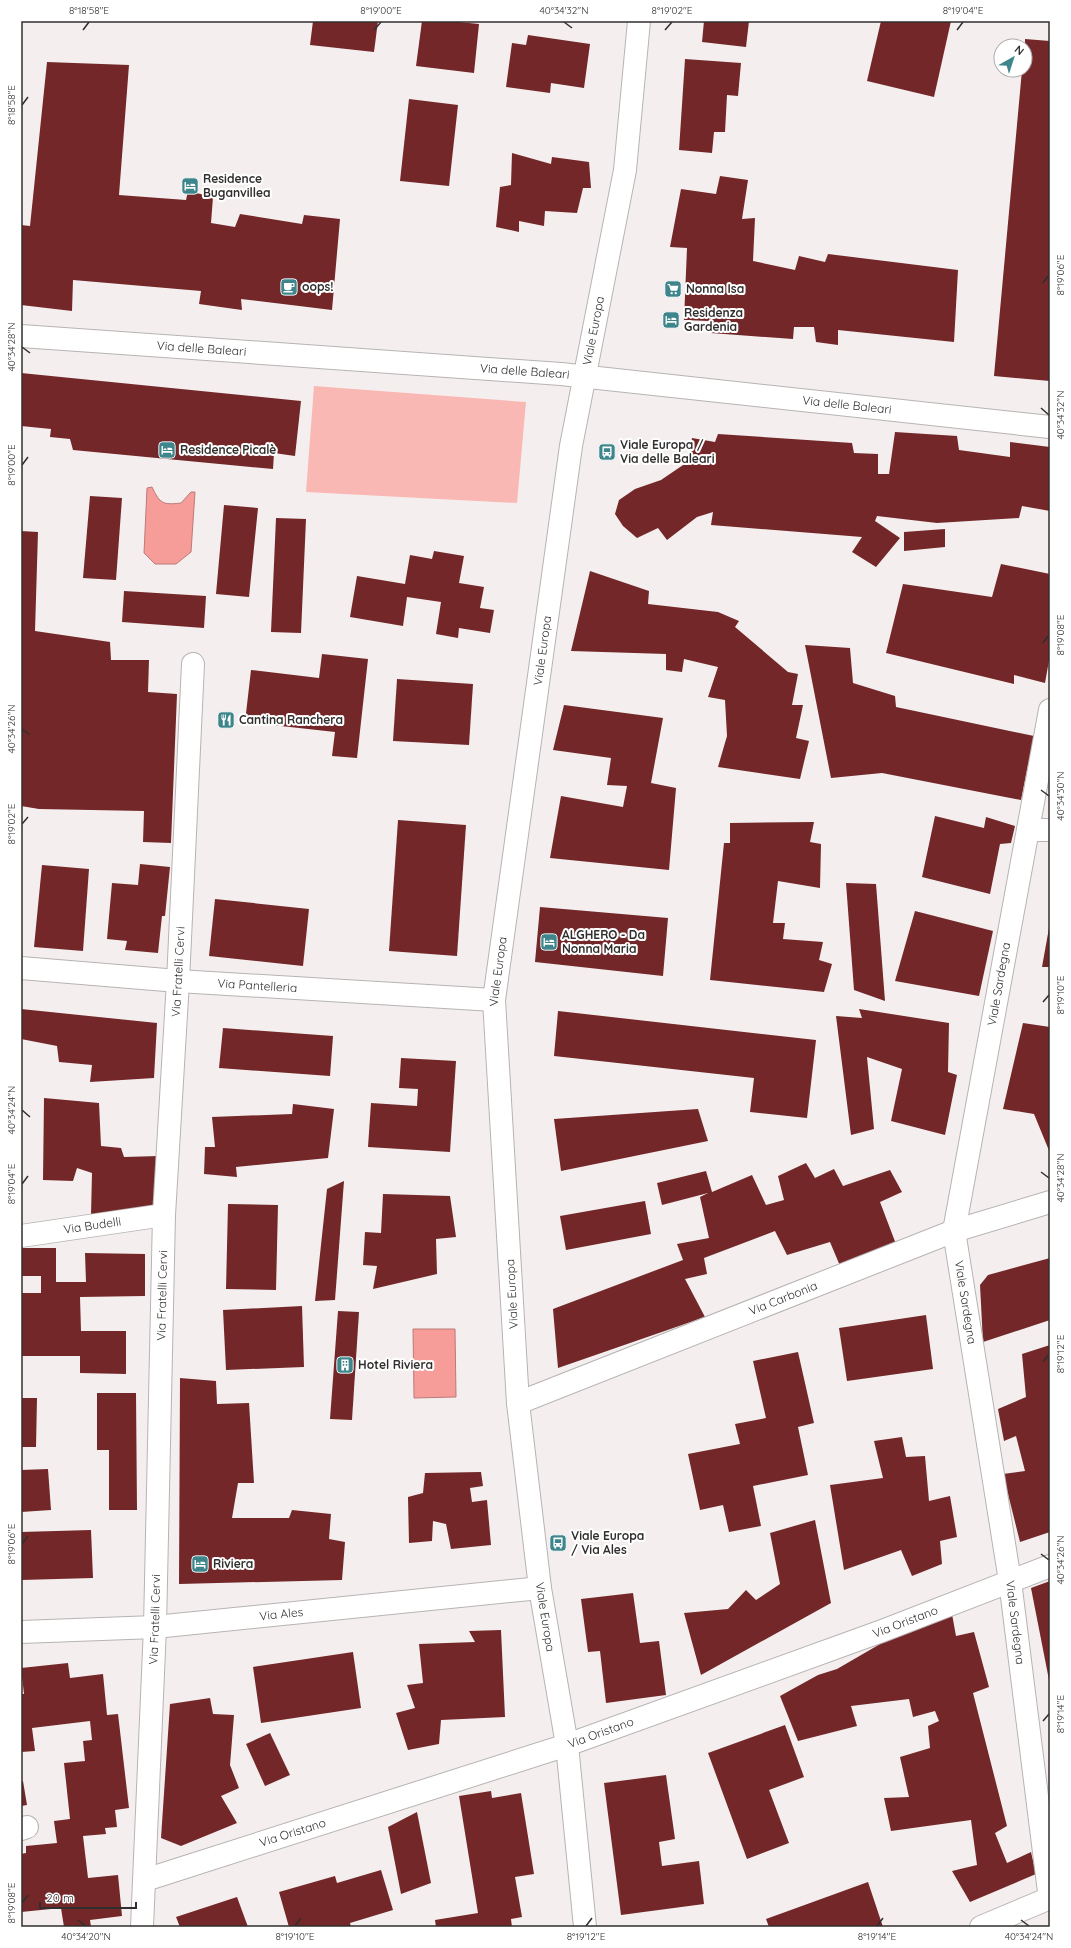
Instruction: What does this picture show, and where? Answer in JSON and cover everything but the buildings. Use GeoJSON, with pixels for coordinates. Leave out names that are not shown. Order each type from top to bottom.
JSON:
{"type":"FeatureCollection","features":[{"type":"Feature","properties":{"kind":"street","name":"Viale Europa"},"geometry":{"type":"LineString","coordinates":[[585,1927],[567,1745],[540,1588],[518,1403],[494,1000],[571,446],[624,170],[639,21]]}},
{"type":"Feature","properties":{"kind":"street","name":"Via delle Baleari"},"geometry":{"type":"LineString","coordinates":[[21,336],[356,358],[584,376],[1050,427]]}},
{"type":"Feature","properties":{"kind":"street","name":"Via Fratelli Cervi"},"geometry":{"type":"LineString","coordinates":[[142,1927],[155,1628],[164,1215],[178,981],[193,664]]}},
{"type":"Feature","properties":{"kind":"street","name":"Viale Sardegna"},"geometry":{"type":"LineString","coordinates":[[1050,710],[954,1231],[1010,1581],[1050,1899]]}},
{"type":"Feature","properties":{"kind":"street"},"geometry":{"type":"LineString","coordinates":[[1028,830],[1050,830]]}},
{"type":"Feature","properties":{"kind":"street","name":"Via Pantelleria"},"geometry":{"type":"LineString","coordinates":[[21,968],[178,981],[494,1000]]}},
{"type":"Feature","properties":{"kind":"street","name":"Via Carbonia"},"geometry":{"type":"LineString","coordinates":[[518,1403],[954,1231],[1050,1202]]}},
{"type":"Feature","properties":{"kind":"street","name":"Via Budelli"},"geometry":{"type":"LineString","coordinates":[[21,1236],[164,1215]]}},
{"type":"Feature","properties":{"kind":"street","name":"Via Oristano"},"geometry":{"type":"LineString","coordinates":[[144,1880],[567,1745],[882,1631],[1050,1566]]}},
{"type":"Feature","properties":{"kind":"street","name":"Via Ales"},"geometry":{"type":"LineString","coordinates":[[21,1632],[155,1628],[540,1588]]}},
{"type":"Feature","properties":{"kind":"street"},"geometry":{"type":"LineString","coordinates":[[981,1927],[1050,1899]]}},
{"type":"Feature","properties":{"kind":"shaded area"},"geometry":{"type":"Polygon","coordinates":[[[314,386],[526,402],[517,503],[306,492],[314,386]]]}},
{"type":"Feature","properties":{"kind":"shaded area"},"geometry":{"type":"Polygon","coordinates":[[[152,487],[160,500],[170,504],[181,503],[191,492],[195,492],[191,552],[176,564],[155,564],[144,553],[147,488],[152,487]]]}},
{"type":"Feature","properties":{"kind":"shaded area"},"geometry":{"type":"Polygon","coordinates":[[[413,1329],[455,1329],[456,1397],[414,1398],[413,1329]]]}},
{"type":"Feature","properties":{"kind":"place","name":"Residence Buganvillea"},"geometry":{"type":"Point","coordinates":[190,186]}},
{"type":"Feature","properties":{"kind":"place","name":"oops!"},"geometry":{"type":"Point","coordinates":[289,287]}},
{"type":"Feature","properties":{"kind":"place","name":"Nonna Isa"},"geometry":{"type":"Point","coordinates":[673,289]}},
{"type":"Feature","properties":{"kind":"place","name":"Residenza Gardenia"},"geometry":{"type":"Point","coordinates":[671,320]}},
{"type":"Feature","properties":{"kind":"place","name":"Residence Picalè"},"geometry":{"type":"Point","coordinates":[167,450]}},
{"type":"Feature","properties":{"kind":"place","name":"Viale Europa / Via delle Baleari"},"geometry":{"type":"Point","coordinates":[607,452]}},
{"type":"Feature","properties":{"kind":"place","name":"Cantina Ranchera"},"geometry":{"type":"Point","coordinates":[226,720]}},
{"type":"Feature","properties":{"kind":"place","name":"ALGHERO - Da Nonna Maria"},"geometry":{"type":"Point","coordinates":[549,942]}},
{"type":"Feature","properties":{"kind":"place","name":"Hotel Riviera"},"geometry":{"type":"Point","coordinates":[345,1365]}},
{"type":"Feature","properties":{"kind":"place","name":"Viale Europa / Via Ales"},"geometry":{"type":"Point","coordinates":[558,1543]}},
{"type":"Feature","properties":{"kind":"place","name":"Riviera"},"geometry":{"type":"Point","coordinates":[200,1564]}}]}
